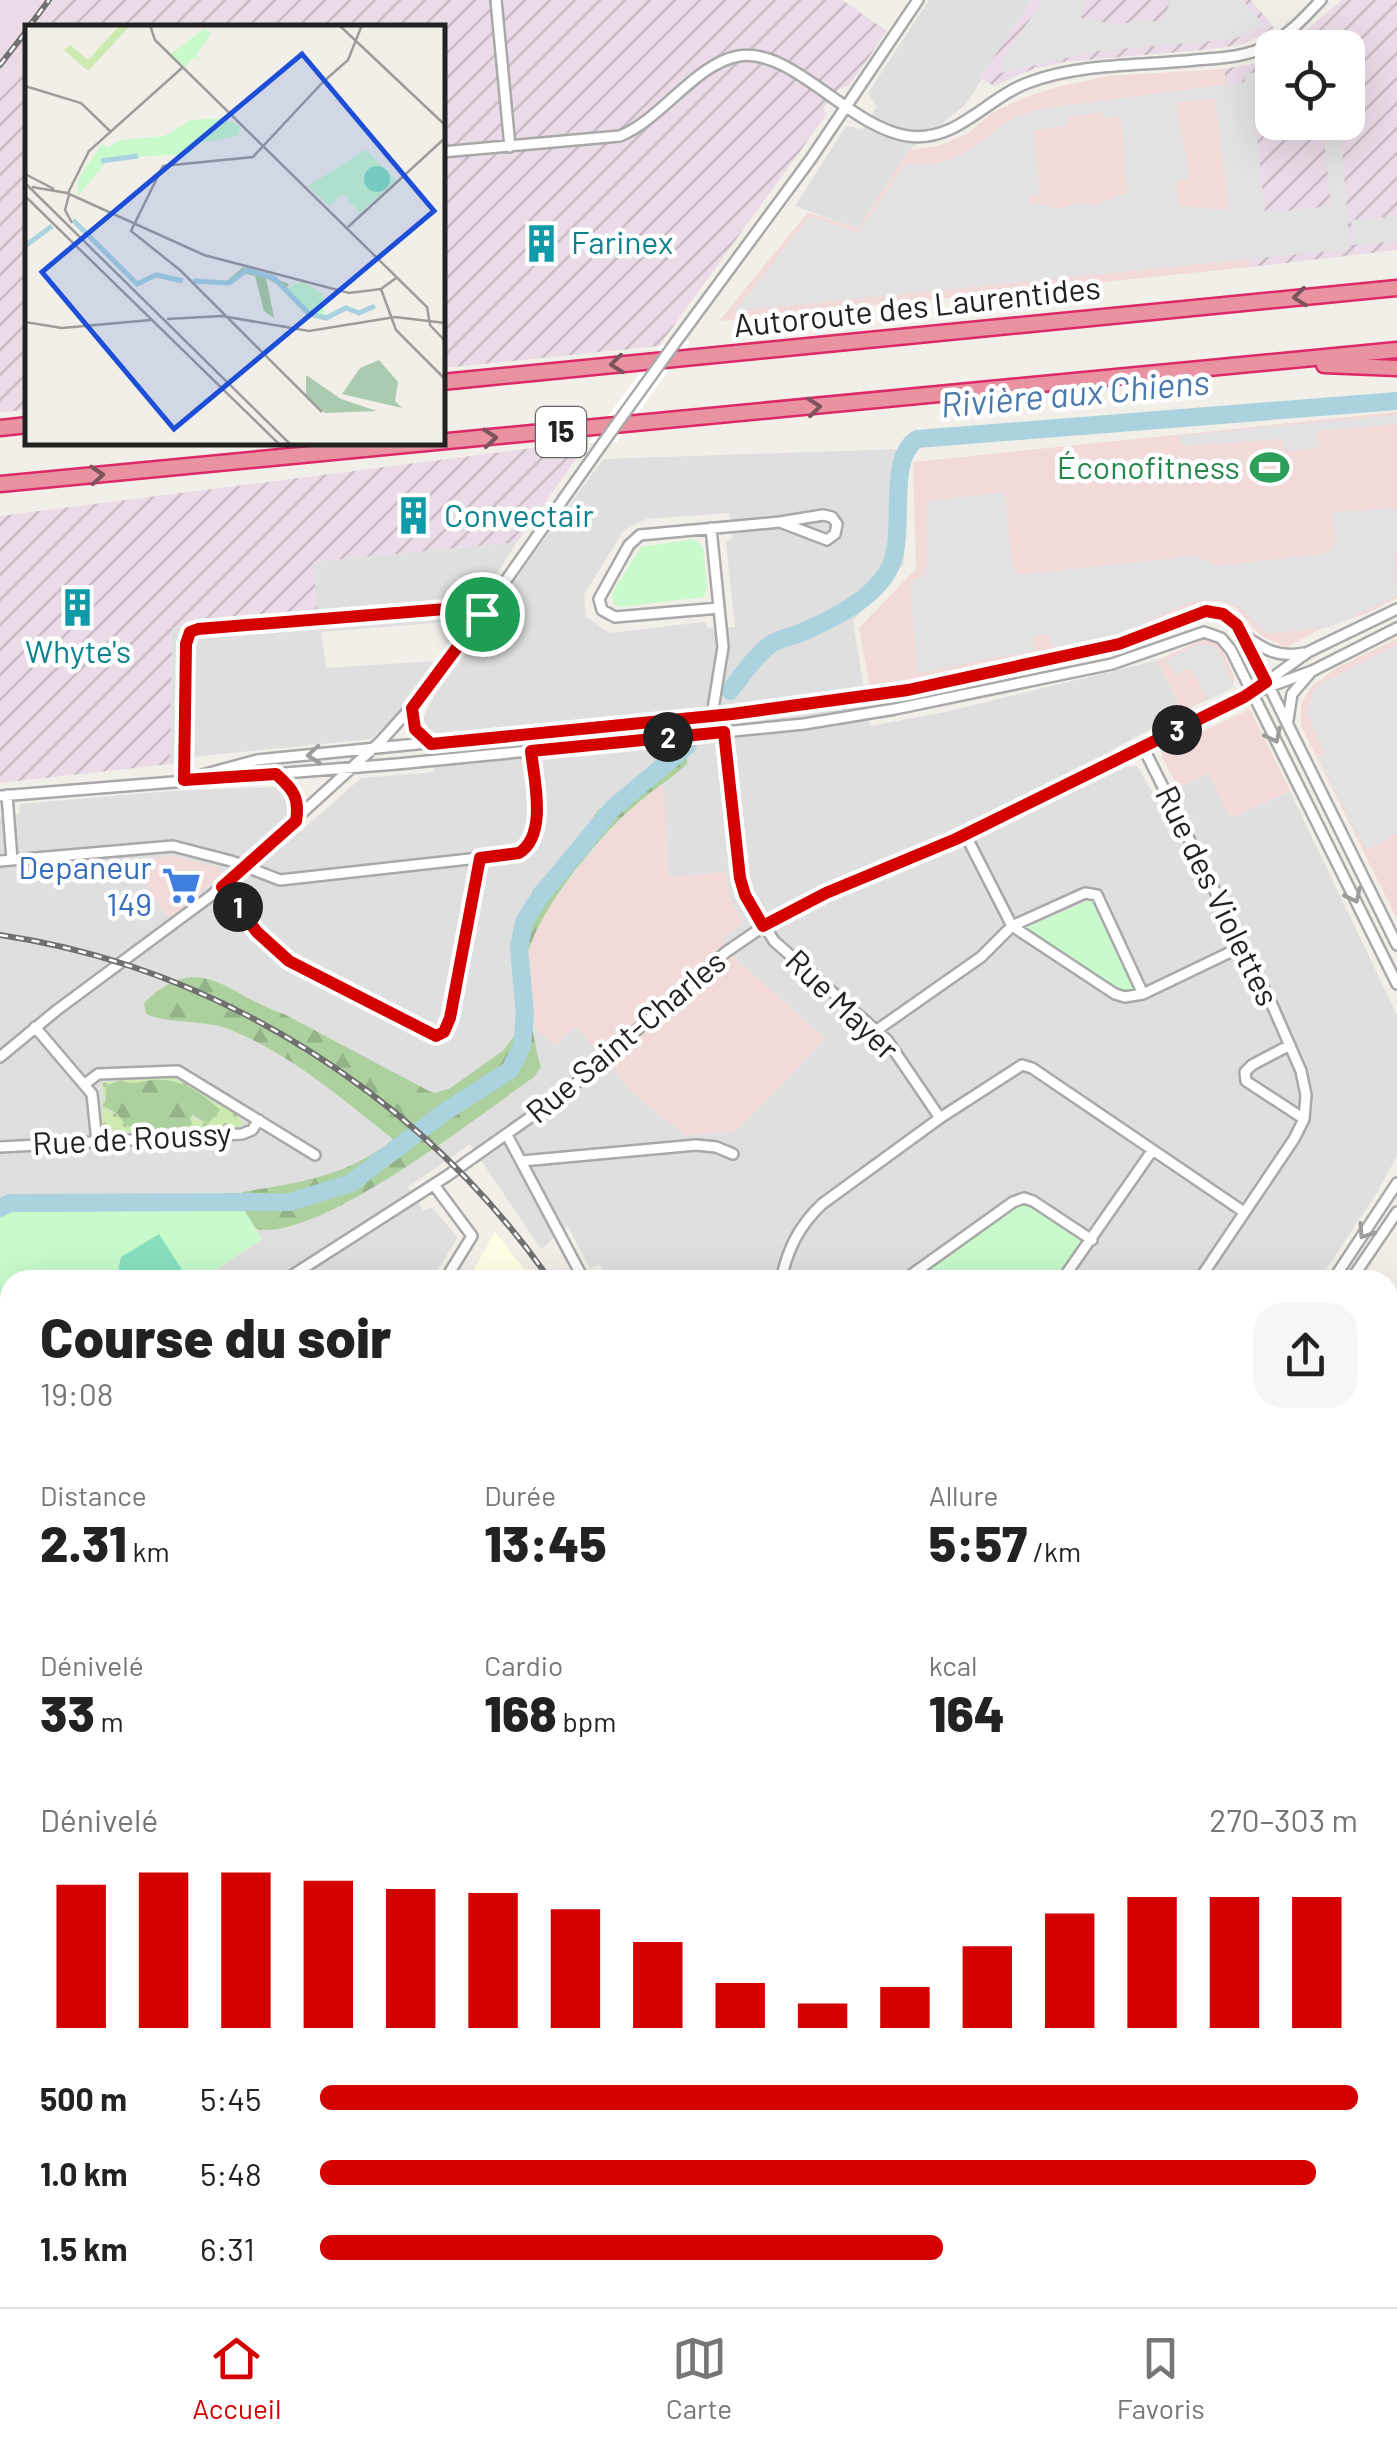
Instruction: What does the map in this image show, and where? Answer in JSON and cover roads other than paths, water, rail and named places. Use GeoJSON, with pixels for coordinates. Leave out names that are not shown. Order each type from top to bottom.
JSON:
{"type":"FeatureCollection","features":[{"type":"Feature","properties":{"kind":"highway","name":"Autoroute des Laurentides"},"geometry":{"type":"LineString","coordinates":[[445,382],[1397,288]]}},
{"type":"Feature","properties":{"kind":"highway","name":"15"},"geometry":{"type":"LineString","coordinates":[[445,442],[1397,350]]}},
{"type":"Feature","properties":{"kind":"highway"},"geometry":{"type":"LineString","coordinates":[[1268,363],[1397,368]]}},
{"type":"Feature","properties":{"kind":"highway"},"geometry":{"type":"LineString","coordinates":[[0,428],[25,425]]}},
{"type":"Feature","properties":{"kind":"highway","name":"15"},"geometry":{"type":"LineString","coordinates":[[0,484],[409,445]]}},
{"type":"Feature","properties":{"kind":"street"},"geometry":{"type":"LineString","coordinates":[[496,0],[510,147]]}},
{"type":"Feature","properties":{"kind":"street"},"geometry":{"type":"LineString","coordinates":[[0,1057],[222,887],[354,767],[412,708],[846,107],[918,0]]}},
{"type":"Feature","properties":{"kind":"street"},"geometry":{"type":"LineString","coordinates":[[445,152],[608,138],[629,132],[711,69],[743,55],[775,61],[846,107],[897,134],[936,134],[958,126],[1015,88],[1052,75],[1220,58],[1260,49],[1292,29],[1321,0]]}},
{"type":"Feature","properties":{"kind":"street"},"geometry":{"type":"LineString","coordinates":[[719,608],[611,617],[602,610],[599,599],[635,538],[645,534],[823,515],[832,518],[838,527],[832,537],[824,540],[780,522]]}},
{"type":"Feature","properties":{"kind":"street"},"geometry":{"type":"LineString","coordinates":[[711,528],[723,647],[714,694],[716,716]]}},
{"type":"Feature","properties":{"kind":"street"},"geometry":{"type":"LineString","coordinates":[[184,780],[186,644],[194,630],[458,608],[482,614]]}},
{"type":"Feature","properties":{"kind":"street","name":"Rue Saint-Charles"},"geometry":{"type":"LineString","coordinates":[[302,1270],[434,1185],[577,1084],[715,961],[763,926],[826,893],[965,834],[1252,693],[1308,652],[1397,609]]}},
{"type":"Feature","properties":{"kind":"street"},"geometry":{"type":"LineString","coordinates":[[184,780],[257,760],[716,716],[908,690],[1128,641],[1201,611],[1227,616],[1243,634],[1397,945]]}},
{"type":"Feature","properties":{"kind":"street","name":"Rue Saint-Charles"},"geometry":{"type":"LineString","coordinates":[[1268,684],[1312,671],[1397,628]]}},
{"type":"Feature","properties":{"kind":"street"},"geometry":{"type":"LineString","coordinates":[[12,860],[4,796],[804,724],[1048,678],[1132,658],[1188,634],[1204,632],[1217,636],[1228,646],[1395,977]]}},
{"type":"Feature","properties":{"kind":"street"},"geometry":{"type":"LineString","coordinates":[[1243,634],[1273,653],[1287,656],[1308,652]]}},
{"type":"Feature","properties":{"kind":"street"},"geometry":{"type":"LineString","coordinates":[[1044,661],[1048,678]]}},
{"type":"Feature","properties":{"kind":"street"},"geometry":{"type":"LineString","coordinates":[[1288,726],[1292,694],[1312,671]]}},
{"type":"Feature","properties":{"kind":"street"},"geometry":{"type":"LineString","coordinates":[[908,690],[911,706]]}},
{"type":"Feature","properties":{"kind":"street"},"geometry":{"type":"LineString","coordinates":[[412,708],[415,729],[431,744]]}},
{"type":"Feature","properties":{"kind":"street","name":"Rue Mayer"},"geometry":{"type":"LineString","coordinates":[[716,716],[724,732],[745,895],[774,941],[877,1030],[940,1118]]}},
{"type":"Feature","properties":{"kind":"street"},"geometry":{"type":"LineString","coordinates":[[0,862],[172,846],[246,866],[280,880],[519,853],[531,843],[536,800],[529,734]]}},
{"type":"Feature","properties":{"kind":"street","name":"Rue des Violettes"},"geometry":{"type":"LineString","coordinates":[[1143,747],[1290,1045],[1306,1095],[1304,1119],[1246,1081],[1245,1072],[1252,1064],[1290,1045]]}},
{"type":"Feature","properties":{"kind":"street"},"geometry":{"type":"LineString","coordinates":[[276,774],[295,794],[296,821]]}},
{"type":"Feature","properties":{"kind":"street"},"geometry":{"type":"LineString","coordinates":[[965,834],[1012,926],[1115,994],[1126,998],[1144,994],[1243,946]]}},
{"type":"Feature","properties":{"kind":"street"},"geometry":{"type":"LineString","coordinates":[[1334,857],[1349,850]]}},
{"type":"Feature","properties":{"kind":"street"},"geometry":{"type":"LineString","coordinates":[[222,887],[257,932],[289,961],[431,1035],[440,1036],[451,1011],[480,858]]}},
{"type":"Feature","properties":{"kind":"street"},"geometry":{"type":"LineString","coordinates":[[877,1030],[981,957],[1012,926],[1086,893],[1097,895],[1144,994]]}},
{"type":"Feature","properties":{"kind":"street"},"geometry":{"type":"LineString","coordinates":[[36,1027],[93,1096],[96,1142]]}},
{"type":"Feature","properties":{"kind":"street"},"geometry":{"type":"LineString","coordinates":[[784,1270],[788,1251],[805,1221],[822,1204],[940,1118],[1022,1065],[1032,1068],[1244,1212]]}},
{"type":"Feature","properties":{"kind":"street"},"geometry":{"type":"LineString","coordinates":[[85,1084],[98,1074],[174,1070],[315,1155]]}},
{"type":"Feature","properties":{"kind":"street"},"geometry":{"type":"LineString","coordinates":[[1206,1270],[1304,1119]]}},
{"type":"Feature","properties":{"kind":"street","name":"Rue de Roussy"},"geometry":{"type":"LineString","coordinates":[[0,1146],[242,1134],[259,1120]]}},
{"type":"Feature","properties":{"kind":"street"},"geometry":{"type":"LineString","coordinates":[[507,1135],[579,1270]]}},
{"type":"Feature","properties":{"kind":"street"},"geometry":{"type":"LineString","coordinates":[[522,1161],[696,1145],[733,1154]]}},
{"type":"Feature","properties":{"kind":"street"},"geometry":{"type":"LineString","coordinates":[[1070,1270],[1152,1150]]}},
{"type":"Feature","properties":{"kind":"street"},"geometry":{"type":"LineString","coordinates":[[1339,1270],[1397,1182]]}},
{"type":"Feature","properties":{"kind":"street"},"geometry":{"type":"LineString","coordinates":[[434,1185],[472,1236],[451,1270]]}},
{"type":"Feature","properties":{"kind":"street"},"geometry":{"type":"LineString","coordinates":[[918,1270],[1024,1198],[1092,1240]]}},
{"type":"Feature","properties":{"kind":"street"},"geometry":{"type":"LineString","coordinates":[[1358,1270],[1397,1212]]}},
{"type":"Feature","properties":{"kind":"waterway","name":"Rivière aux Chiens"},"geometry":{"type":"LineString","coordinates":[[730,691],[771,644],[841,613],[881,581],[894,556],[902,464],[917,439],[1397,401]]}},
{"type":"Feature","properties":{"kind":"waterway","name":"Rivière aux Chiens"},"geometry":{"type":"LineString","coordinates":[[0,1208],[10,1203],[290,1202],[351,1183],[443,1113],[510,1070],[522,1046],[525,1014],[519,948],[524,922],[541,895],[613,808],[688,745]]}},
{"type":"Feature","properties":{"kind":"railway"},"geometry":{"type":"LineString","coordinates":[[30,25],[49,0]]}},
{"type":"Feature","properties":{"kind":"railway"},"geometry":{"type":"LineString","coordinates":[[0,65],[25,33]]}},
{"type":"Feature","properties":{"kind":"railway"},"geometry":{"type":"LineString","coordinates":[[0,935],[82,952],[161,977],[238,1011],[310,1052],[378,1100],[442,1154],[499,1214],[542,1270]]}},
{"type":"Feature","properties":{"kind":"place","name":"Farinex"},"geometry":{"type":"Point","coordinates":[541,243]}},
{"type":"Feature","properties":{"kind":"place","name":"Éconofitness"},"geometry":{"type":"Point","coordinates":[1270,468]}},
{"type":"Feature","properties":{"kind":"place","name":"Convectair"},"geometry":{"type":"Point","coordinates":[414,516]}},
{"type":"Feature","properties":{"kind":"place","name":"Whyte's"},"geometry":{"type":"Point","coordinates":[78,607]}},
{"type":"Feature","properties":{"kind":"place","name":"Depaneur 149"},"geometry":{"type":"Point","coordinates":[182,886]}}]}
